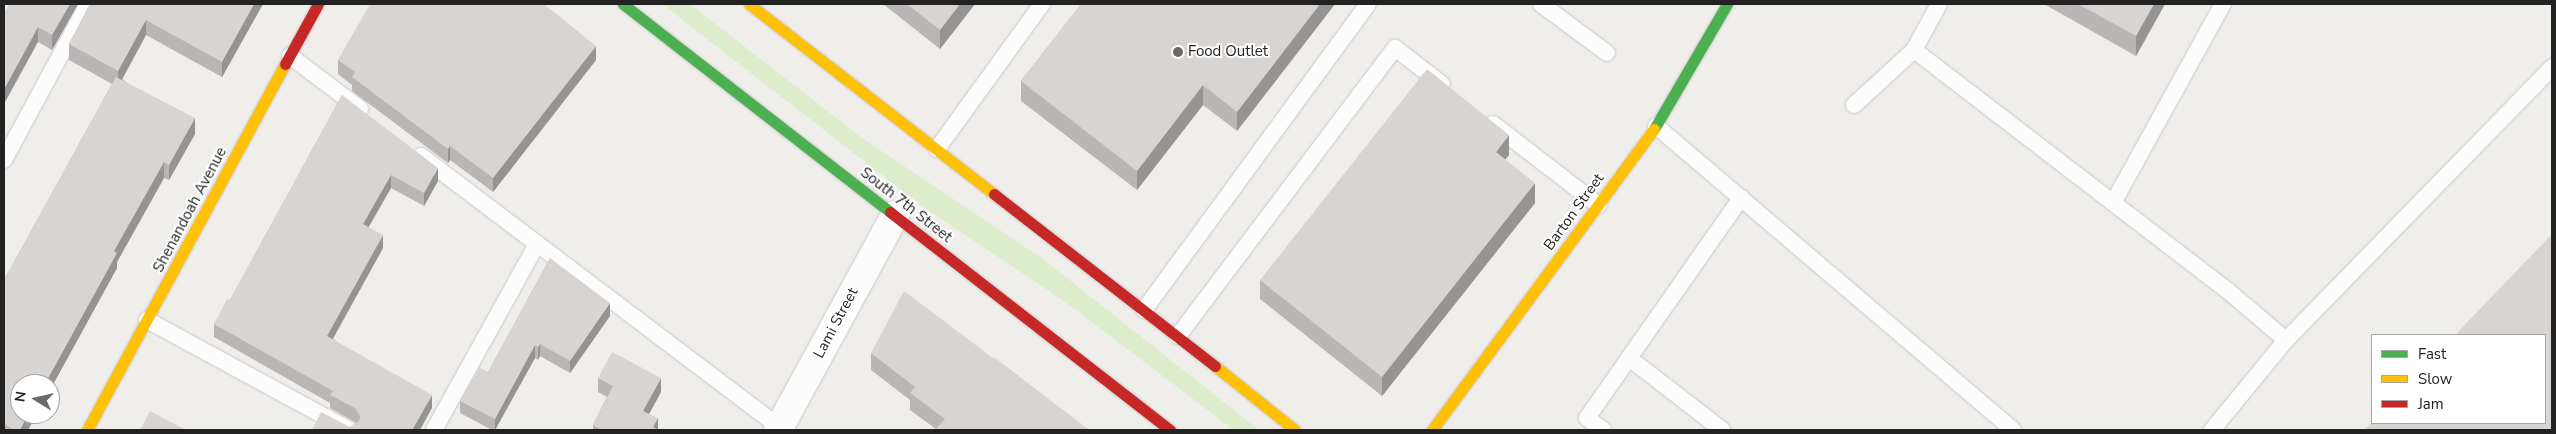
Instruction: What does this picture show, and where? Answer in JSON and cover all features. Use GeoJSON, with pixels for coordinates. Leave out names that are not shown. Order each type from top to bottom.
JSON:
{"type":"FeatureCollection","features":[{"type":"Feature","properties":{"kind":"main road","name":"Shenandoah Avenue"},"geometry":{"type":"LineString","coordinates":[[87,430],[318,4]]}},
{"type":"Feature","properties":{"kind":"main road","name":"South 7th Street"},"geometry":{"type":"LineString","coordinates":[[623,4],[1170,430]]}},
{"type":"Feature","properties":{"kind":"main road"},"geometry":{"type":"LineString","coordinates":[[749,4],[1178,336],[1295,430]]}},
{"type":"Feature","properties":{"kind":"main road","name":"Barton Street"},"geometry":{"type":"LineString","coordinates":[[1432,430],[1656,126],[1728,4]]}},
{"type":"Feature","properties":{"kind":"street","name":"Lami Street"},"geometry":{"type":"LineString","coordinates":[[780,429],[895,215]]}},
{"type":"Feature","properties":{"kind":"lane"},"geometry":{"type":"LineString","coordinates":[[4,160],[88,4]]}},
{"type":"Feature","properties":{"kind":"lane"},"geometry":{"type":"LineString","coordinates":[[937,149],[1042,4]]}},
{"type":"Feature","properties":{"kind":"lane"},"geometry":{"type":"LineString","coordinates":[[1144,310],[1368,4]]}},
{"type":"Feature","properties":{"kind":"lane"},"geometry":{"type":"LineString","coordinates":[[1541,4],[1607,54]]}},
{"type":"Feature","properties":{"kind":"lane"},"geometry":{"type":"LineString","coordinates":[[1854,105],[1914,50],[1939,4]]}},
{"type":"Feature","properties":{"kind":"lane"},"geometry":{"type":"LineString","coordinates":[[2113,203],[2223,4]]}},
{"type":"Feature","properties":{"kind":"lane"},"geometry":{"type":"LineString","coordinates":[[1178,336],[1395,48],[1457,96]]}},
{"type":"Feature","properties":{"kind":"lane"},"geometry":{"type":"LineString","coordinates":[[1914,50],[2227,290],[2286,340]]}},
{"type":"Feature","properties":{"kind":"lane"},"geometry":{"type":"LineString","coordinates":[[290,56],[372,118]]}},
{"type":"Feature","properties":{"kind":"lane"},"geometry":{"type":"LineString","coordinates":[[2212,430],[2286,340],[2552,67]]}},
{"type":"Feature","properties":{"kind":"lane"},"geometry":{"type":"LineString","coordinates":[[1481,114],[1598,205]]}},
{"type":"Feature","properties":{"kind":"lane"},"geometry":{"type":"LineString","coordinates":[[1656,126],[2013,430]]}},
{"type":"Feature","properties":{"kind":"lane"},"geometry":{"type":"LineString","coordinates":[[412,148],[780,429]]}},
{"type":"Feature","properties":{"kind":"lane"},"geometry":{"type":"LineString","coordinates":[[1603,430],[1587,418],[1741,198]]}},
{"type":"Feature","properties":{"kind":"lane"},"geometry":{"type":"LineString","coordinates":[[434,430],[537,244]]}},
{"type":"Feature","properties":{"kind":"lane"},"geometry":{"type":"LineString","coordinates":[[147,320],[350,430]]}},
{"type":"Feature","properties":{"kind":"lane"},"geometry":{"type":"LineString","coordinates":[[1629,358],[1722,430]]}},
{"type":"Feature","properties":{"kind":"green space"},"geometry":{"type":"Polygon","coordinates":[[[662,4],[690,4],[862,138],[1043,259],[1259,430],[1234,430],[1065,302],[919,204],[662,4]]]}},
{"type":"Feature","properties":{"kind":"building"},"geometry":{"type":"Polygon","coordinates":[[[9,4],[70,4],[52,35],[38,27],[4,89],[4,13],[9,4]]]}},
{"type":"Feature","properties":{"kind":"building"},"geometry":{"type":"Polygon","coordinates":[[[90,4],[254,4],[222,62],[146,20],[118,71],[69,44],[90,4]]]}},
{"type":"Feature","properties":{"kind":"building"},"geometry":{"type":"Polygon","coordinates":[[[370,4],[544,4],[596,46],[493,178],[450,146],[448,149],[352,77],[355,72],[338,60],[370,4]]]}},
{"type":"Feature","properties":{"kind":"building"},"geometry":{"type":"Polygon","coordinates":[[[907,4],[960,4],[940,30],[907,4]]]}},
{"type":"Feature","properties":{"kind":"building","name":"Food Outlet"},"geometry":{"type":"Polygon","coordinates":[[[1081,4],[1320,4],[1237,112],[1203,85],[1137,171],[1021,81],[1081,4]]]}},
{"type":"Feature","properties":{"kind":"building"},"geometry":{"type":"Polygon","coordinates":[[[2078,4],[2154,4],[2136,36],[2078,4]]]}},
{"type":"Feature","properties":{"kind":"building"},"geometry":{"type":"Polygon","coordinates":[[[1427,69],[1509,135],[1496,152],[1535,183],[1382,377],[1260,280],[1427,69]]]}},
{"type":"Feature","properties":{"kind":"building"},"geometry":{"type":"Polygon","coordinates":[[[116,77],[195,118],[169,165],[164,162],[114,251],[117,253],[50,374],[10,374],[10,424],[23,424],[20,430],[15,430],[4,424],[4,280],[116,77]]]}},
{"type":"Feature","properties":{"kind":"building"},"geometry":{"type":"Polygon","coordinates":[[[342,95],[438,168],[424,193],[391,175],[363,224],[383,235],[327,336],[432,395],[412,430],[312,430],[321,412],[350,427],[359,421],[360,416],[355,408],[330,395],[333,391],[214,324],[227,299],[230,300],[342,95]]]}},
{"type":"Feature","properties":{"kind":"building"},"geometry":{"type":"Polygon","coordinates":[[[2552,234],[2552,430],[2364,430],[2371,423],[2546,424],[2546,334],[2456,334],[2552,234]]]}},
{"type":"Feature","properties":{"kind":"building"},"geometry":{"type":"Polygon","coordinates":[[[550,258],[610,303],[570,361],[540,344],[538,347],[535,345],[495,419],[460,401],[479,367],[488,372],[550,258]]]}},
{"type":"Feature","properties":{"kind":"building"},"geometry":{"type":"Polygon","coordinates":[[[904,291],[1089,430],[937,430],[945,419],[910,393],[915,387],[871,353],[904,291]]]}},
{"type":"Feature","properties":{"kind":"building"},"geometry":{"type":"Polygon","coordinates":[[[612,352],[661,378],[643,411],[658,418],[653,427],[659,430],[602,430],[593,425],[613,386],[598,378],[612,352]]]}},
{"type":"Feature","properties":{"kind":"building"},"geometry":{"type":"Polygon","coordinates":[[[150,411],[186,430],[140,430],[150,411]]]}},
{"type":"Feature","properties":{"kind":"traffic: fast"},"geometry":{"type":"LineString","coordinates":[[623,4],[890,212]]}},
{"type":"Feature","properties":{"kind":"traffic: fast"},"geometry":{"type":"LineString","coordinates":[[1654,129],[1727,4]]}},
{"type":"Feature","properties":{"kind":"traffic: slow"},"geometry":{"type":"LineString","coordinates":[[749,4],[994,194]]}},
{"type":"Feature","properties":{"kind":"traffic: slow"},"geometry":{"type":"LineString","coordinates":[[87,430],[285,64]]}},
{"type":"Feature","properties":{"kind":"traffic: slow"},"geometry":{"type":"LineString","coordinates":[[1432,430],[1654,129]]}},
{"type":"Feature","properties":{"kind":"traffic: slow"},"geometry":{"type":"LineString","coordinates":[[1215,366],[1295,430]]}},
{"type":"Feature","properties":{"kind":"traffic: jam"},"geometry":{"type":"LineString","coordinates":[[285,64],[318,4]]}},
{"type":"Feature","properties":{"kind":"traffic: jam"},"geometry":{"type":"LineString","coordinates":[[994,194],[1215,366]]}},
{"type":"Feature","properties":{"kind":"traffic: jam"},"geometry":{"type":"LineString","coordinates":[[890,212],[1170,430]]}},
{"type":"Feature","properties":{"kind":"place","name":"Food Outlet"},"geometry":{"type":"Point","coordinates":[1178,52]}}]}
